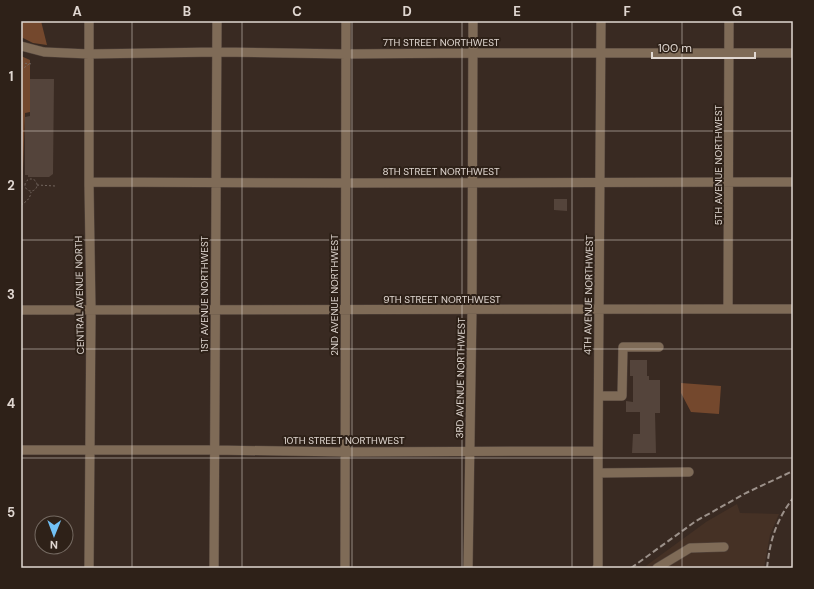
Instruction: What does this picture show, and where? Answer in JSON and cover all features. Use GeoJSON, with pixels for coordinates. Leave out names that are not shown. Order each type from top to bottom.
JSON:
{"type":"FeatureCollection","features":[{"type":"Feature","properties":{"kind":"street","name":"CENTRAL AVENUE NORTH"},"geometry":{"type":"LineString","coordinates":[[89,21],[91,310],[89,568]]}},
{"type":"Feature","properties":{"kind":"street","name":"1ST AVENUE NORTHWEST"},"geometry":{"type":"LineString","coordinates":[[214,568],[217,21]]}},
{"type":"Feature","properties":{"kind":"street","name":"2ND AVENUE NORTHWEST"},"geometry":{"type":"LineString","coordinates":[[345,568],[346,21]]}},
{"type":"Feature","properties":{"kind":"street","name":"3RD AVENUE NORTHWEST"},"geometry":{"type":"LineString","coordinates":[[468,568],[472,309],[473,21]]}},
{"type":"Feature","properties":{"kind":"street","name":"4TH AVENUE NORTHWEST"},"geometry":{"type":"LineString","coordinates":[[597,568],[601,21]]}},
{"type":"Feature","properties":{"kind":"street","name":"5TH AVENUE NORTHWEST"},"geometry":{"type":"LineString","coordinates":[[728,310],[729,21]]}},
{"type":"Feature","properties":{"kind":"street","name":"7TH STREET NORTHWEST"},"geometry":{"type":"LineString","coordinates":[[21,46],[44,52],[89,54],[217,52],[346,54],[793,53]]}},
{"type":"Feature","properties":{"kind":"street","name":"8TH STREET NORTHWEST"},"geometry":{"type":"LineString","coordinates":[[89,182],[793,182]]}},
{"type":"Feature","properties":{"kind":"street","name":"9TH STREET NORTHWEST"},"geometry":{"type":"LineString","coordinates":[[21,310],[793,309]]}},
{"type":"Feature","properties":{"kind":"street"},"geometry":{"type":"LineString","coordinates":[[598,396],[622,396],[623,347],[659,347]]}},
{"type":"Feature","properties":{"kind":"street","name":"10TH STREET NORTHWEST"},"geometry":{"type":"LineString","coordinates":[[21,450],[346,452],[598,451]]}},
{"type":"Feature","properties":{"kind":"street"},"geometry":{"type":"LineString","coordinates":[[598,473],[689,472]]}},
{"type":"Feature","properties":{"kind":"street"},"geometry":{"type":"LineString","coordinates":[[657,568],[690,548],[724,547]]}},
{"type":"Feature","properties":{"kind":"path"},"geometry":{"type":"LineString","coordinates":[[21,63],[33,64]]}},
{"type":"Feature","properties":{"kind":"path"},"geometry":{"type":"LineString","coordinates":[[21,70],[30,64]]}},
{"type":"Feature","properties":{"kind":"path"},"geometry":{"type":"LineString","coordinates":[[31,178],[37,182],[35,190],[31,191],[25,188],[25,182],[31,178]]}},
{"type":"Feature","properties":{"kind":"path"},"geometry":{"type":"LineString","coordinates":[[37,185],[54,186]]}},
{"type":"Feature","properties":{"kind":"path"},"geometry":{"type":"LineString","coordinates":[[21,205],[28,200],[31,191]]}},
{"type":"Feature","properties":{"kind":"shaded area"},"geometry":{"type":"Polygon","coordinates":[[[21,21],[41,21],[47,45],[33,43],[21,37],[21,21]]]}},
{"type":"Feature","properties":{"kind":"shaded area"},"geometry":{"type":"Polygon","coordinates":[[[21,56],[30,60],[30,112],[25,113],[22,196],[21,196],[21,56]]]}},
{"type":"Feature","properties":{"kind":"shaded area"},"geometry":{"type":"Polygon","coordinates":[[[681,383],[721,386],[719,414],[691,412],[681,393],[681,383]]]}},
{"type":"Feature","properties":{"kind":"shaded area"},"geometry":{"type":"Polygon","coordinates":[[[737,504],[740,513],[779,514],[770,535],[764,568],[643,568],[706,522],[737,504]]]}},
{"type":"Feature","properties":{"kind":"building"},"geometry":{"type":"Polygon","coordinates":[[[30,79],[54,79],[53,174],[49,177],[28,177],[28,175],[25,175],[25,117],[30,116],[30,79]]]}},
{"type":"Feature","properties":{"kind":"building"},"geometry":{"type":"Polygon","coordinates":[[[554,199],[567,199],[567,211],[554,210],[554,199]]]}},
{"type":"Feature","properties":{"kind":"building"},"geometry":{"type":"Polygon","coordinates":[[[630,360],[647,360],[647,376],[649,376],[649,380],[660,380],[660,413],[655,413],[656,453],[632,453],[633,434],[640,434],[640,412],[626,412],[626,401],[633,402],[633,376],[630,376],[630,360]]]}},
{"type":"Feature","properties":{"kind":"railway"},"geometry":{"type":"LineString","coordinates":[[631,568],[696,521],[746,493],[793,471]]}},
{"type":"Feature","properties":{"kind":"railway"},"geometry":{"type":"LineString","coordinates":[[767,568],[770,548],[775,531],[782,515],[793,498]]}}]}
